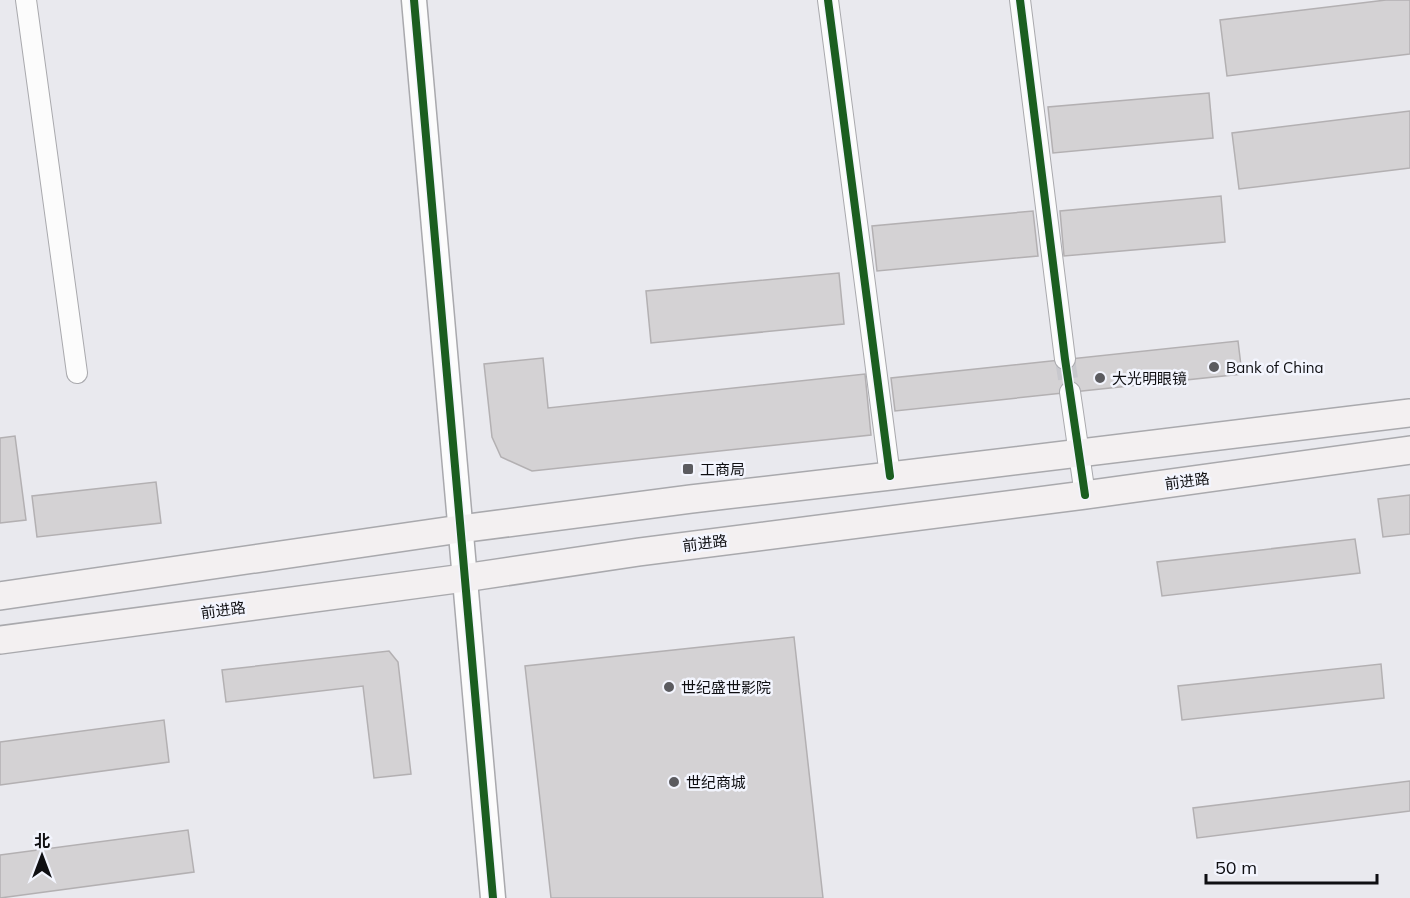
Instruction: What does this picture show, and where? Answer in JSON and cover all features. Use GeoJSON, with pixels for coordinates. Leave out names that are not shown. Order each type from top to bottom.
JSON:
{"type":"FeatureCollection","features":[{"type":"Feature","properties":{"kind":"main road"},"geometry":{"type":"LineString","coordinates":[[0,596],[460,529],[691,499],[1410,413]]}},
{"type":"Feature","properties":{"kind":"main road","name":"前进路"},"geometry":{"type":"LineString","coordinates":[[0,640],[464,578],[639,552],[1085,495],[1410,450]]}},
{"type":"Feature","properties":{"kind":"street"},"geometry":{"type":"LineString","coordinates":[[26,0],[78,373]]}},
{"type":"Feature","properties":{"kind":"street"},"geometry":{"type":"LineString","coordinates":[[414,0],[493,898]]}},
{"type":"Feature","properties":{"kind":"street"},"geometry":{"type":"LineString","coordinates":[[828,0],[890,476]]}},
{"type":"Feature","properties":{"kind":"street"},"geometry":{"type":"LineString","coordinates":[[1020,0],[1065,359]]}},
{"type":"Feature","properties":{"kind":"street"},"geometry":{"type":"LineString","coordinates":[[1070,392],[1085,495]]}},
{"type":"Feature","properties":{"kind":"building"},"geometry":{"type":"Polygon","coordinates":[[[1386,0],[1410,0],[1410,54],[1227,76],[1220,20],[1386,0]]]}},
{"type":"Feature","properties":{"kind":"building"},"geometry":{"type":"Polygon","coordinates":[[[1209,93],[1213,138],[1053,153],[1048,107],[1209,93]]]}},
{"type":"Feature","properties":{"kind":"building"},"geometry":{"type":"Polygon","coordinates":[[[1410,111],[1410,168],[1239,189],[1232,133],[1410,111]]]}},
{"type":"Feature","properties":{"kind":"building"},"geometry":{"type":"Polygon","coordinates":[[[1221,196],[1225,242],[1064,256],[1060,211],[1221,196]]]}},
{"type":"Feature","properties":{"kind":"building"},"geometry":{"type":"Polygon","coordinates":[[[1033,211],[1038,256],[877,271],[872,226],[1033,211]]]}},
{"type":"Feature","properties":{"kind":"building"},"geometry":{"type":"Polygon","coordinates":[[[839,273],[844,324],[651,343],[646,291],[839,273]]]}},
{"type":"Feature","properties":{"kind":"building"},"geometry":{"type":"Polygon","coordinates":[[[1238,341],[1242,374],[895,411],[891,378],[1238,341]]]}},
{"type":"Feature","properties":{"kind":"building"},"geometry":{"type":"Polygon","coordinates":[[[543,358],[548,408],[865,374],[871,435],[532,471],[501,457],[492,437],[484,364],[543,358]]]}},
{"type":"Feature","properties":{"kind":"building"},"geometry":{"type":"Polygon","coordinates":[[[15,436],[26,520],[0,523],[0,438],[15,436]]]}},
{"type":"Feature","properties":{"kind":"building"},"geometry":{"type":"Polygon","coordinates":[[[156,482],[161,523],[37,537],[32,496],[156,482]]]}},
{"type":"Feature","properties":{"kind":"building"},"geometry":{"type":"Polygon","coordinates":[[[1410,495],[1410,534],[1383,537],[1378,499],[1410,495]]]}},
{"type":"Feature","properties":{"kind":"building"},"geometry":{"type":"Polygon","coordinates":[[[1355,539],[1360,573],[1162,596],[1157,562],[1355,539]]]}},
{"type":"Feature","properties":{"kind":"building","name":"世纪商城"},"geometry":{"type":"Polygon","coordinates":[[[794,637],[823,898],[551,898],[525,666],[794,637]]]}},
{"type":"Feature","properties":{"kind":"building"},"geometry":{"type":"Polygon","coordinates":[[[389,651],[398,662],[411,774],[374,778],[363,686],[226,702],[222,670],[389,651]]]}},
{"type":"Feature","properties":{"kind":"building"},"geometry":{"type":"Polygon","coordinates":[[[1381,664],[1384,698],[1182,720],[1178,686],[1381,664]]]}},
{"type":"Feature","properties":{"kind":"building"},"geometry":{"type":"Polygon","coordinates":[[[164,720],[169,762],[0,785],[0,742],[164,720]]]}},
{"type":"Feature","properties":{"kind":"building"},"geometry":{"type":"Polygon","coordinates":[[[1410,781],[1410,811],[1197,838],[1193,808],[1410,781]]]}},
{"type":"Feature","properties":{"kind":"building"},"geometry":{"type":"Polygon","coordinates":[[[188,830],[194,872],[0,898],[0,855],[188,830]]]}},
{"type":"Feature","properties":{"kind":"tunnel"},"geometry":{"type":"LineString","coordinates":[[1065,359],[1070,392]]}},
{"type":"Feature","properties":{"kind":"cycle path"},"geometry":{"type":"LineString","coordinates":[[414,0],[493,898]]}},
{"type":"Feature","properties":{"kind":"cycle path"},"geometry":{"type":"LineString","coordinates":[[828,0],[890,476]]}},
{"type":"Feature","properties":{"kind":"cycle path"},"geometry":{"type":"LineString","coordinates":[[1020,0],[1065,359],[1085,495]]}},
{"type":"Feature","properties":{"kind":"place","name":"Bank of China"},"geometry":{"type":"Point","coordinates":[1214,367]}},
{"type":"Feature","properties":{"kind":"place","name":"大光明眼镜"},"geometry":{"type":"Point","coordinates":[1100,378]}},
{"type":"Feature","properties":{"kind":"place","name":"工商局"},"geometry":{"type":"Point","coordinates":[688,469]}},
{"type":"Feature","properties":{"kind":"place","name":"世纪盛世影院"},"geometry":{"type":"Point","coordinates":[669,687]}},
{"type":"Feature","properties":{"kind":"place","name":"世纪商城"},"geometry":{"type":"Point","coordinates":[674,782]}}]}
